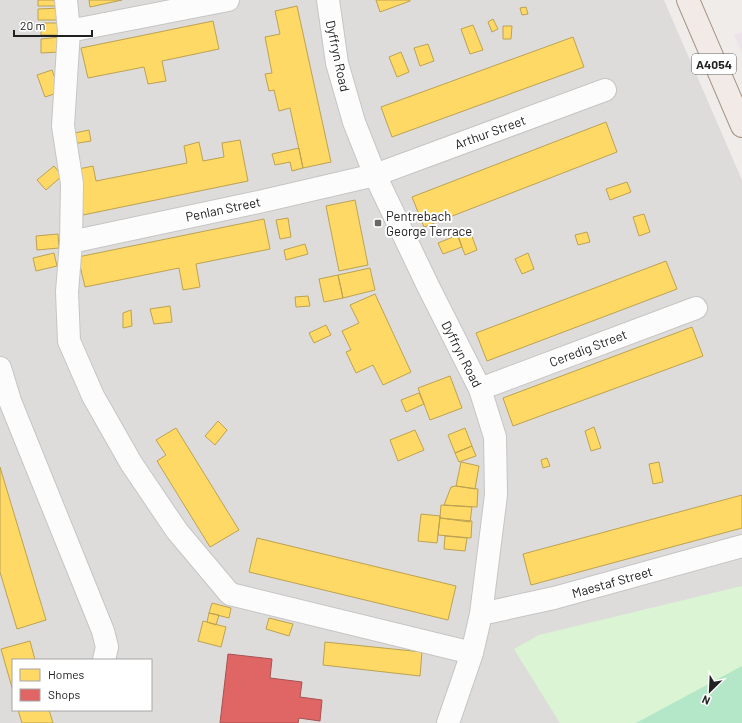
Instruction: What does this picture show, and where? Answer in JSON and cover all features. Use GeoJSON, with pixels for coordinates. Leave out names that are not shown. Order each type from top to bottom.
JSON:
{"type":"FeatureCollection","features":[{"type":"Feature","properties":{"kind":"main road","name":"A4054"},"geometry":{"type":"LineString","coordinates":[[688,0],[742,126]]}},
{"type":"Feature","properties":{"kind":"street"},"geometry":{"type":"LineString","coordinates":[[66,0],[69,31],[63,126],[72,184],[71,242],[67,292],[70,340],[93,396],[131,463],[177,531],[230,594],[472,653]]}},
{"type":"Feature","properties":{"kind":"street"},"geometry":{"type":"LineString","coordinates":[[69,31],[228,0]]}},
{"type":"Feature","properties":{"kind":"street","name":"Dyffryn Road"},"geometry":{"type":"LineString","coordinates":[[328,0],[337,63],[354,122],[375,175],[428,286],[480,389],[495,437],[496,495],[481,614],[472,653],[448,723]]}},
{"type":"Feature","properties":{"kind":"street","name":"Arthur Street"},"geometry":{"type":"LineString","coordinates":[[375,175],[605,90]]}},
{"type":"Feature","properties":{"kind":"street","name":"Penlan Street"},"geometry":{"type":"LineString","coordinates":[[71,242],[255,203],[375,175]]}},
{"type":"Feature","properties":{"kind":"street","name":"Ceredig Street"},"geometry":{"type":"LineString","coordinates":[[480,389],[696,308]]}},
{"type":"Feature","properties":{"kind":"street"},"geometry":{"type":"LineString","coordinates":[[0,368],[10,401],[103,631],[107,647],[104,659]]}},
{"type":"Feature","properties":{"kind":"street","name":"Maestaf Street"},"geometry":{"type":"LineString","coordinates":[[481,614],[554,598],[742,546]]}},
{"type":"Feature","properties":{"kind":"shaded area"},"geometry":{"type":"Polygon","coordinates":[[[0,0],[664,0],[742,180],[742,723],[0,723],[0,0]]]}},
{"type":"Feature","properties":{"kind":"shaded area"},"geometry":{"type":"Polygon","coordinates":[[[742,32],[742,53],[734,35],[742,32]]]}},
{"type":"Feature","properties":{"kind":"green space"},"geometry":{"type":"Polygon","coordinates":[[[742,586],[742,723],[560,723],[514,649],[539,635],[742,586]]]}},
{"type":"Feature","properties":{"kind":"green space"},"geometry":{"type":"Polygon","coordinates":[[[742,666],[742,723],[636,723],[742,666]]]}},
{"type":"Feature","properties":{"kind":"building: Homes"},"geometry":{"type":"Polygon","coordinates":[[[38,0],[57,0],[57,6],[38,6],[38,0]]]}},
{"type":"Feature","properties":{"kind":"building: Homes"},"geometry":{"type":"Polygon","coordinates":[[[89,0],[122,0],[90,7],[89,0]]]}},
{"type":"Feature","properties":{"kind":"building: Homes"},"geometry":{"type":"Polygon","coordinates":[[[376,0],[410,0],[410,1],[380,12],[376,0]]]}},
{"type":"Feature","properties":{"kind":"building: Homes"},"geometry":{"type":"Polygon","coordinates":[[[297,6],[331,162],[303,168],[290,108],[279,111],[274,90],[269,91],[265,74],[272,73],[265,37],[280,34],[275,11],[297,6]]]}},
{"type":"Feature","properties":{"kind":"building: Homes"},"geometry":{"type":"Polygon","coordinates":[[[526,7],[528,14],[522,15],[520,8],[526,7]]]}},
{"type":"Feature","properties":{"kind":"building: Homes"},"geometry":{"type":"Polygon","coordinates":[[[60,8],[60,20],[38,20],[38,9],[60,8]]]}},
{"type":"Feature","properties":{"kind":"building: Homes"},"geometry":{"type":"Polygon","coordinates":[[[493,19],[498,29],[492,32],[488,22],[493,19]]]}},
{"type":"Feature","properties":{"kind":"building: Homes"},"geometry":{"type":"Polygon","coordinates":[[[213,21],[219,49],[162,61],[166,81],[148,84],[144,67],[88,78],[81,48],[213,21]]]}},
{"type":"Feature","properties":{"kind":"building: Homes"},"geometry":{"type":"Polygon","coordinates":[[[41,23],[61,23],[61,35],[41,35],[41,23]]]}},
{"type":"Feature","properties":{"kind":"building: Homes"},"geometry":{"type":"Polygon","coordinates":[[[473,25],[483,50],[470,54],[461,29],[473,25]]]}},
{"type":"Feature","properties":{"kind":"building: Homes"},"geometry":{"type":"Polygon","coordinates":[[[503,26],[512,26],[511,39],[503,39],[503,26]]]}},
{"type":"Feature","properties":{"kind":"building: Homes"},"geometry":{"type":"Polygon","coordinates":[[[60,37],[60,52],[41,53],[41,39],[60,37]]]}},
{"type":"Feature","properties":{"kind":"building: Homes"},"geometry":{"type":"Polygon","coordinates":[[[573,37],[584,67],[392,137],[381,107],[573,37]]]}},
{"type":"Feature","properties":{"kind":"building: Homes"},"geometry":{"type":"Polygon","coordinates":[[[428,44],[434,61],[420,66],[414,48],[428,44]]]}},
{"type":"Feature","properties":{"kind":"building: Homes"},"geometry":{"type":"Polygon","coordinates":[[[401,52],[409,72],[397,77],[389,57],[401,52]]]}},
{"type":"Feature","properties":{"kind":"building: Homes"},"geometry":{"type":"Polygon","coordinates":[[[52,70],[60,92],[45,97],[37,75],[52,70]]]}},
{"type":"Feature","properties":{"kind":"building: Homes"},"geometry":{"type":"Polygon","coordinates":[[[606,122],[617,152],[424,227],[412,197],[606,122]]]}},
{"type":"Feature","properties":{"kind":"building: Homes"},"geometry":{"type":"Polygon","coordinates":[[[89,130],[91,141],[72,144],[70,134],[89,130]]]}},
{"type":"Feature","properties":{"kind":"building: Homes"},"geometry":{"type":"Polygon","coordinates":[[[240,140],[248,181],[83,215],[74,170],[93,166],[96,181],[187,163],[184,146],[199,142],[203,161],[224,157],[222,143],[240,140]]]}},
{"type":"Feature","properties":{"kind":"building: Homes"},"geometry":{"type":"Polygon","coordinates":[[[299,148],[303,168],[292,171],[290,162],[275,165],[272,154],[299,148]]]}},
{"type":"Feature","properties":{"kind":"building: Homes"},"geometry":{"type":"Polygon","coordinates":[[[54,166],[62,176],[46,190],[37,180],[54,166]]]}},
{"type":"Feature","properties":{"kind":"building: Homes"},"geometry":{"type":"Polygon","coordinates":[[[627,182],[631,192],[610,200],[606,189],[627,182]]]}},
{"type":"Feature","properties":{"kind":"building: Homes"},"geometry":{"type":"Polygon","coordinates":[[[355,200],[368,265],[339,271],[326,206],[355,200]]]}},
{"type":"Feature","properties":{"kind":"building: Homes"},"geometry":{"type":"Polygon","coordinates":[[[644,214],[650,232],[639,236],[633,217],[644,214]]]}},
{"type":"Feature","properties":{"kind":"building: Homes"},"geometry":{"type":"Polygon","coordinates":[[[288,218],[291,237],[280,239],[276,220],[288,218]]]}},
{"type":"Feature","properties":{"kind":"building: Homes"},"geometry":{"type":"Polygon","coordinates":[[[264,219],[270,249],[196,264],[200,287],[183,290],[179,268],[85,287],[78,257],[264,219]]]}},
{"type":"Feature","properties":{"kind":"building: Homes"},"geometry":{"type":"Polygon","coordinates":[[[469,228],[477,250],[465,255],[456,232],[469,228]]]}},
{"type":"Feature","properties":{"kind":"building: Homes"},"geometry":{"type":"Polygon","coordinates":[[[587,232],[590,242],[578,245],[575,235],[587,232]]]}},
{"type":"Feature","properties":{"kind":"building: Homes"},"geometry":{"type":"Polygon","coordinates":[[[58,234],[59,248],[37,250],[36,236],[58,234]]]}},
{"type":"Feature","properties":{"kind":"building: Homes"},"geometry":{"type":"Polygon","coordinates":[[[458,235],[462,247],[443,254],[438,243],[458,235]]]}},
{"type":"Feature","properties":{"kind":"building: Homes"},"geometry":{"type":"Polygon","coordinates":[[[305,244],[308,254],[286,260],[284,250],[305,244]]]}},
{"type":"Feature","properties":{"kind":"building: Homes"},"geometry":{"type":"Polygon","coordinates":[[[54,253],[57,266],[36,271],[33,258],[54,253]]]}},
{"type":"Feature","properties":{"kind":"building: Homes"},"geometry":{"type":"Polygon","coordinates":[[[528,253],[534,269],[522,274],[515,259],[528,253]]]}},
{"type":"Feature","properties":{"kind":"building: Homes"},"geometry":{"type":"Polygon","coordinates":[[[666,261],[677,289],[487,361],[476,333],[666,261]]]}},
{"type":"Feature","properties":{"kind":"building: Homes"},"geometry":{"type":"Polygon","coordinates":[[[370,268],[375,290],[343,298],[338,275],[370,268]]]}},
{"type":"Feature","properties":{"kind":"building: Homes"},"geometry":{"type":"Polygon","coordinates":[[[338,275],[343,298],[324,302],[319,279],[338,275]]]}},
{"type":"Feature","properties":{"kind":"building: Homes"},"geometry":{"type":"Polygon","coordinates":[[[375,294],[411,372],[383,385],[373,365],[356,373],[346,352],[351,350],[342,331],[359,323],[350,305],[375,294]]]}},
{"type":"Feature","properties":{"kind":"building: Homes"},"geometry":{"type":"Polygon","coordinates":[[[308,296],[310,306],[296,307],[295,297],[308,296]]]}},
{"type":"Feature","properties":{"kind":"building: Homes"},"geometry":{"type":"Polygon","coordinates":[[[170,306],[172,322],[154,324],[150,309],[170,306]]]}},
{"type":"Feature","properties":{"kind":"building: Homes"},"geometry":{"type":"Polygon","coordinates":[[[131,310],[132,326],[123,328],[123,313],[131,310]]]}},
{"type":"Feature","properties":{"kind":"building: Homes"},"geometry":{"type":"Polygon","coordinates":[[[326,325],[331,335],[314,343],[309,333],[326,325]]]}},
{"type":"Feature","properties":{"kind":"building: Homes"},"geometry":{"type":"Polygon","coordinates":[[[692,327],[703,356],[513,426],[503,398],[692,327]]]}},
{"type":"Feature","properties":{"kind":"building: Homes"},"geometry":{"type":"Polygon","coordinates":[[[450,376],[462,408],[430,420],[418,388],[450,376]]]}},
{"type":"Feature","properties":{"kind":"building: Homes"},"geometry":{"type":"Polygon","coordinates":[[[419,393],[424,404],[406,412],[401,400],[419,393]]]}},
{"type":"Feature","properties":{"kind":"building: Homes"},"geometry":{"type":"Polygon","coordinates":[[[218,421],[227,430],[215,445],[205,436],[218,421]]]}},
{"type":"Feature","properties":{"kind":"building: Homes"},"geometry":{"type":"Polygon","coordinates":[[[594,427],[601,448],[591,451],[585,431],[594,427]]]}},
{"type":"Feature","properties":{"kind":"building: Homes"},"geometry":{"type":"Polygon","coordinates":[[[176,428],[239,530],[210,547],[157,461],[166,455],[156,440],[176,428]]]}},
{"type":"Feature","properties":{"kind":"building: Homes"},"geometry":{"type":"Polygon","coordinates":[[[465,428],[472,446],[455,453],[448,435],[465,428]]]}},
{"type":"Feature","properties":{"kind":"building: Homes"},"geometry":{"type":"Polygon","coordinates":[[[415,430],[424,450],[398,461],[390,440],[415,430]]]}},
{"type":"Feature","properties":{"kind":"building: Homes"},"geometry":{"type":"Polygon","coordinates":[[[472,446],[476,456],[459,462],[455,453],[472,446]]]}},
{"type":"Feature","properties":{"kind":"building: Homes"},"geometry":{"type":"Polygon","coordinates":[[[547,458],[550,466],[543,468],[541,460],[547,458]]]}},
{"type":"Feature","properties":{"kind":"building: Homes"},"geometry":{"type":"Polygon","coordinates":[[[461,462],[479,466],[475,489],[456,486],[461,462]]]}},
{"type":"Feature","properties":{"kind":"building: Homes"},"geometry":{"type":"Polygon","coordinates":[[[659,462],[663,482],[653,484],[649,464],[659,462]]]}},
{"type":"Feature","properties":{"kind":"building: Homes"},"geometry":{"type":"Polygon","coordinates":[[[0,467],[46,620],[17,629],[0,572],[0,467]]]}},
{"type":"Feature","properties":{"kind":"building: Homes"},"geometry":{"type":"Polygon","coordinates":[[[456,486],[478,489],[477,507],[444,505],[451,487],[456,486]]]}},
{"type":"Feature","properties":{"kind":"building: Homes"},"geometry":{"type":"Polygon","coordinates":[[[742,495],[742,528],[531,585],[523,554],[742,495]]]}},
{"type":"Feature","properties":{"kind":"building: Homes"},"geometry":{"type":"Polygon","coordinates":[[[441,505],[472,507],[470,522],[440,518],[441,505]]]}},
{"type":"Feature","properties":{"kind":"building: Homes"},"geometry":{"type":"Polygon","coordinates":[[[421,514],[440,516],[437,543],[418,541],[421,514]]]}},
{"type":"Feature","properties":{"kind":"building: Homes"},"geometry":{"type":"Polygon","coordinates":[[[440,518],[472,521],[471,538],[438,535],[440,518]]]}},
{"type":"Feature","properties":{"kind":"building: Homes"},"geometry":{"type":"Polygon","coordinates":[[[445,536],[467,538],[465,551],[444,549],[445,536]]]}},
{"type":"Feature","properties":{"kind":"building: Homes"},"geometry":{"type":"Polygon","coordinates":[[[257,538],[456,586],[448,620],[249,572],[257,538]]]}},
{"type":"Feature","properties":{"kind":"building: Homes"},"geometry":{"type":"Polygon","coordinates":[[[212,603],[231,608],[229,618],[209,613],[212,603]]]}},
{"type":"Feature","properties":{"kind":"building: Homes"},"geometry":{"type":"Polygon","coordinates":[[[209,613],[219,615],[216,625],[207,622],[209,613]]]}},
{"type":"Feature","properties":{"kind":"building: Homes"},"geometry":{"type":"Polygon","coordinates":[[[269,618],[293,624],[289,636],[266,629],[269,618]]]}},
{"type":"Feature","properties":{"kind":"building: Homes"},"geometry":{"type":"Polygon","coordinates":[[[203,621],[226,627],[221,647],[198,641],[203,621]]]}},
{"type":"Feature","properties":{"kind":"building: Homes"},"geometry":{"type":"Polygon","coordinates":[[[30,641],[35,659],[12,659],[12,688],[1,649],[30,641]]]}},
{"type":"Feature","properties":{"kind":"building: Homes"},"geometry":{"type":"Polygon","coordinates":[[[325,642],[422,652],[420,676],[323,665],[325,642]]]}},
{"type":"Feature","properties":{"kind":"building: Homes"},"geometry":{"type":"Polygon","coordinates":[[[18,711],[49,711],[53,723],[22,723],[18,711]]]}},
{"type":"Feature","properties":{"kind":"building: Shops"},"geometry":{"type":"Polygon","coordinates":[[[228,654],[272,659],[270,678],[302,682],[300,697],[322,700],[320,721],[299,718],[298,723],[220,723],[228,654]]]}},
{"type":"Feature","properties":{"kind":"place","name":"Pentrebach George Terrace"},"geometry":{"type":"Point","coordinates":[378,223]}}]}
